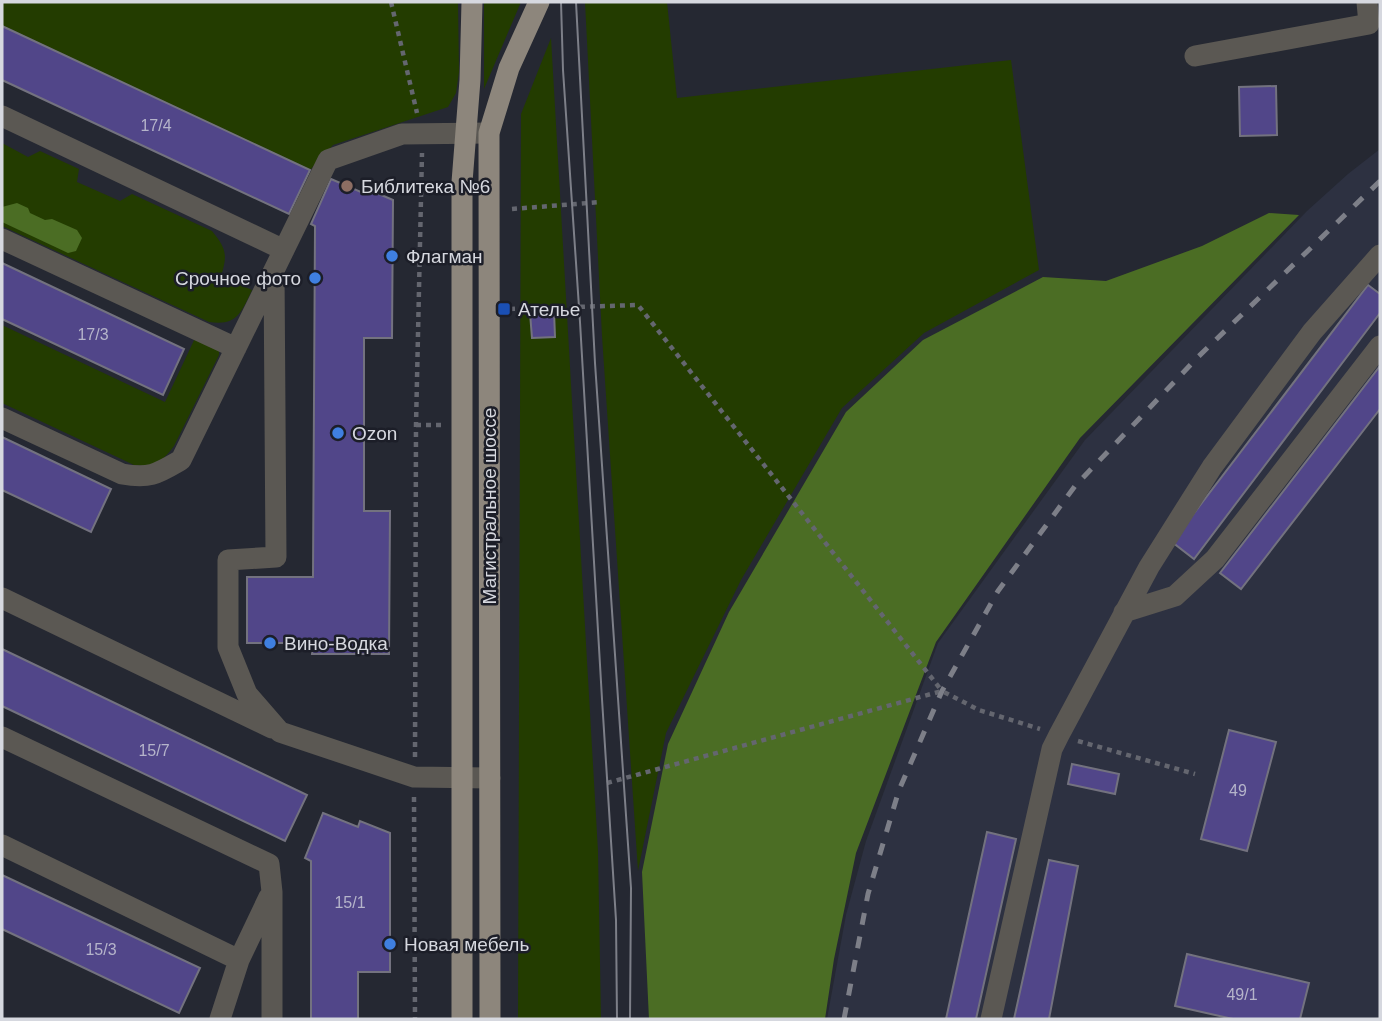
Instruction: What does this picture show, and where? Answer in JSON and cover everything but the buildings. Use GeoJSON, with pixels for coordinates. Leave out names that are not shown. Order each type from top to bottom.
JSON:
{"type":"FeatureCollection","features":[{"type":"Feature","properties":{"kind":"main road","name":"Магистральное шоссе"},"geometry":{"type":"LineString","coordinates":[[462,1019],[462,195],[472,2]]}},
{"type":"Feature","properties":{"kind":"main road","name":"Магистральное шоссе"},"geometry":{"type":"LineString","coordinates":[[490,1019],[489,133],[509,68],[539,2]]}},
{"type":"Feature","properties":{"kind":"lane"},"geometry":{"type":"LineString","coordinates":[[1195,56],[1369,24],[1367,2]]}},
{"type":"Feature","properties":{"kind":"lane"},"geometry":{"type":"LineString","coordinates":[[2,116],[284,250]]}},
{"type":"Feature","properties":{"kind":"lane"},"geometry":{"type":"LineString","coordinates":[[2,418],[122,474],[141,477],[161,472],[181,460],[328,160],[402,134],[489,133]]}},
{"type":"Feature","properties":{"kind":"lane"},"geometry":{"type":"LineString","coordinates":[[2,239],[236,348]]}},
{"type":"Feature","properties":{"kind":"lane"},"geometry":{"type":"LineString","coordinates":[[991,1019],[1052,750],[1059,735],[1149,567],[1212,467],[1312,332],[1380,255]]}},
{"type":"Feature","properties":{"kind":"lane"},"geometry":{"type":"LineString","coordinates":[[274,271],[276,557],[228,560],[228,647],[247,694],[280,732]]}},
{"type":"Feature","properties":{"kind":"lane"},"geometry":{"type":"LineString","coordinates":[[1124,612],[1175,596],[1215,559],[1380,346]]}},
{"type":"Feature","properties":{"kind":"lane"},"geometry":{"type":"LineString","coordinates":[[2,598],[280,732],[414,777],[489,778]]}},
{"type":"Feature","properties":{"kind":"lane"},"geometry":{"type":"LineString","coordinates":[[2,737],[269,863],[272,892],[272,1019]]}},
{"type":"Feature","properties":{"kind":"lane"},"geometry":{"type":"LineString","coordinates":[[2,845],[239,960]]}},
{"type":"Feature","properties":{"kind":"lane"},"geometry":{"type":"LineString","coordinates":[[220,1019],[239,960],[272,892]]}},
{"type":"Feature","properties":{"kind":"path"},"geometry":{"type":"LineString","coordinates":[[391,2],[422,133],[416,425],[415,1019]]}},
{"type":"Feature","properties":{"kind":"path"},"geometry":{"type":"LineString","coordinates":[[512,209],[601,202]]}},
{"type":"Feature","properties":{"kind":"path"},"geometry":{"type":"LineString","coordinates":[[510,309],[638,305],[942,691],[979,710],[1195,774]]}},
{"type":"Feature","properties":{"kind":"path"},"geometry":{"type":"LineString","coordinates":[[416,425],[451,424]]}},
{"type":"Feature","properties":{"kind":"path"},"geometry":{"type":"LineString","coordinates":[[607,783],[942,691]]}},
{"type":"Feature","properties":{"kind":"shaded area"},"geometry":{"type":"Polygon","coordinates":[[[1380,149],[1380,1019],[827,1019],[846,915],[866,841],[938,643],[1085,440],[1307,211],[1380,149]]]}},
{"type":"Feature","properties":{"kind":"green space"},"geometry":{"type":"Polygon","coordinates":[[[2,2],[458,2],[459,72],[456,93],[448,107],[333,145],[310,170],[2,26],[2,2]]]}},
{"type":"Feature","properties":{"kind":"green space"},"geometry":{"type":"Polygon","coordinates":[[[484,2],[521,2],[484,89],[484,2]]]}},
{"type":"Feature","properties":{"kind":"green space"},"geometry":{"type":"Polygon","coordinates":[[[585,2],[667,2],[677,98],[1011,60],[1039,270],[924,333],[842,408],[741,580],[666,733],[638,871],[602,336],[585,2]]]}},
{"type":"Feature","properties":{"kind":"green space"},"geometry":{"type":"Polygon","coordinates":[[[551,38],[598,851],[601,1019],[518,1019],[521,114],[551,38]]]}},
{"type":"Feature","properties":{"kind":"green space"},"geometry":{"type":"Polygon","coordinates":[[[2,143],[28,157],[40,151],[79,169],[77,182],[120,201],[132,194],[212,231],[224,252],[225,262],[221,276],[252,290],[241,311],[232,320],[209,322],[2,226],[2,143]]]}},
{"type":"Feature","properties":{"kind":"green space"},"geometry":{"type":"Polygon","coordinates":[[[17,203],[45,220],[52,219],[77,230],[82,238],[76,251],[68,253],[2,222],[2,207],[17,203]]]}},
{"type":"Feature","properties":{"kind":"green space"},"geometry":{"type":"Polygon","coordinates":[[[1269,213],[1299,215],[1080,438],[936,642],[856,853],[834,959],[825,1019],[649,1019],[642,872],[668,744],[729,612],[846,412],[923,340],[1043,277],[1106,281],[1202,246],[1269,213]]]}},
{"type":"Feature","properties":{"kind":"green space"},"geometry":{"type":"Polygon","coordinates":[[[2,325],[165,402],[196,336],[219,347],[219,355],[174,446],[157,463],[147,466],[134,465],[2,403],[2,325]]]}},
{"type":"Feature","properties":{"kind":"tram line"},"geometry":{"type":"LineString","coordinates":[[561,2],[616,920],[617,1019]]}},
{"type":"Feature","properties":{"kind":"tram line"},"geometry":{"type":"LineString","coordinates":[[576,2],[595,363],[631,888],[630,1019]]}},
{"type":"Feature","properties":{"kind":"railway"},"geometry":{"type":"LineString","coordinates":[[844,1019],[868,894],[899,790],[942,691],[998,591],[1075,486],[1198,357],[1380,181]]}},
{"type":"Feature","properties":{"kind":"place","name":"Библитека №6"},"geometry":{"type":"Point","coordinates":[347,186]}},
{"type":"Feature","properties":{"kind":"place","name":"Флагман"},"geometry":{"type":"Point","coordinates":[392,256]}},
{"type":"Feature","properties":{"kind":"place","name":"Срочное фото"},"geometry":{"type":"Point","coordinates":[315,278]}},
{"type":"Feature","properties":{"kind":"place","name":"Ателье"},"geometry":{"type":"Point","coordinates":[504,309]}},
{"type":"Feature","properties":{"kind":"place","name":"Ozon"},"geometry":{"type":"Point","coordinates":[338,433]}},
{"type":"Feature","properties":{"kind":"place","name":"Вино-Водка"},"geometry":{"type":"Point","coordinates":[270,643]}},
{"type":"Feature","properties":{"kind":"place","name":"Новая мебель"},"geometry":{"type":"Point","coordinates":[390,944]}}]}
